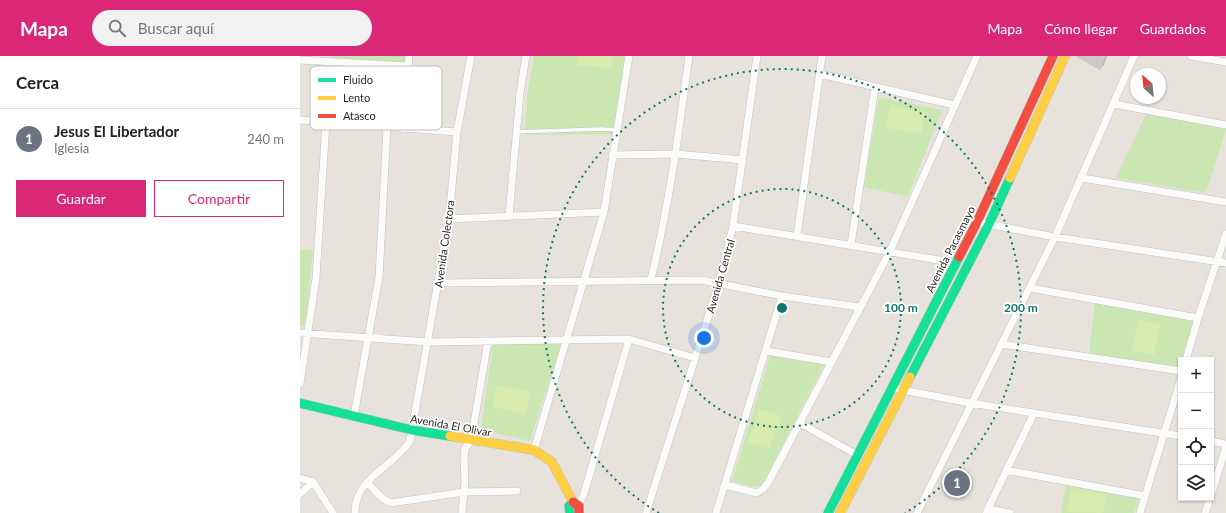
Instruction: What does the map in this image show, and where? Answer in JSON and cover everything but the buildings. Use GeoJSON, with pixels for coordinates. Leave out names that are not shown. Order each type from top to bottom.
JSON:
{"type":"FeatureCollection","features":[{"type":"Feature","properties":{"kind":"main road","name":"Avenida Pacasmayo"},"geometry":{"type":"LineString","coordinates":[[828,513],[957,263],[1053,56]]}},
{"type":"Feature","properties":{"kind":"main road"},"geometry":{"type":"LineString","coordinates":[[840,513],[990,224],[1065,56]]}},
{"type":"Feature","properties":{"kind":"main road","name":"Avenida El Olivar"},"geometry":{"type":"LineString","coordinates":[[300,403],[412,430],[471,441],[534,450],[552,462],[565,484],[575,510]]}},
{"type":"Feature","properties":{"kind":"street"},"geometry":{"type":"LineString","coordinates":[[300,60],[408,66],[409,56]]}},
{"type":"Feature","properties":{"kind":"street","name":"Avenida Colectora"},"geometry":{"type":"LineString","coordinates":[[355,513],[358,496],[373,474],[404,451],[410,440],[439,283],[449,219],[456,132],[471,56]]}},
{"type":"Feature","properties":{"kind":"street"},"geometry":{"type":"LineString","coordinates":[[509,216],[516,132],[526,56]]}},
{"type":"Feature","properties":{"kind":"street"},"geometry":{"type":"LineString","coordinates":[[534,450],[604,212],[629,56]]}},
{"type":"Feature","properties":{"kind":"street"},"geometry":{"type":"LineString","coordinates":[[651,280],[664,226],[676,154],[689,56]]}},
{"type":"Feature","properties":{"kind":"street","name":"Avenida Central"},"geometry":{"type":"LineString","coordinates":[[646,513],[719,283],[733,226],[757,56]]}},
{"type":"Feature","properties":{"kind":"street"},"geometry":{"type":"LineString","coordinates":[[797,236],[822,56]]}},
{"type":"Feature","properties":{"kind":"street"},"geometry":{"type":"LineString","coordinates":[[726,485],[757,493],[764,488],[800,423],[859,307],[890,251],[977,56]]}},
{"type":"Feature","properties":{"kind":"street"},"geometry":{"type":"LineString","coordinates":[[916,513],[970,403],[1056,237],[1134,56]]}},
{"type":"Feature","properties":{"kind":"street"},"geometry":{"type":"LineString","coordinates":[[1191,56],[1226,62]]}},
{"type":"Feature","properties":{"kind":"street"},"geometry":{"type":"LineString","coordinates":[[820,74],[954,105]]}},
{"type":"Feature","properties":{"kind":"street"},"geometry":{"type":"LineString","coordinates":[[851,244],[875,87]]}},
{"type":"Feature","properties":{"kind":"street"},"geometry":{"type":"LineString","coordinates":[[1114,104],[1226,125]]}},
{"type":"Feature","properties":{"kind":"street"},"geometry":{"type":"LineString","coordinates":[[300,120],[310,121]]}},
{"type":"Feature","properties":{"kind":"street"},"geometry":{"type":"LineString","coordinates":[[300,384],[308,334],[318,246],[325,130]]}},
{"type":"Feature","properties":{"kind":"street"},"geometry":{"type":"LineString","coordinates":[[354,416],[379,276],[387,130]]}},
{"type":"Feature","properties":{"kind":"street"},"geometry":{"type":"LineString","coordinates":[[421,130],[456,132]]}},
{"type":"Feature","properties":{"kind":"street"},"geometry":{"type":"LineString","coordinates":[[612,155],[676,154],[743,160]]}},
{"type":"Feature","properties":{"kind":"street"},"geometry":{"type":"LineString","coordinates":[[1082,178],[1226,202]]}},
{"type":"Feature","properties":{"kind":"street"},"geometry":{"type":"LineString","coordinates":[[449,219],[604,212]]}},
{"type":"Feature","properties":{"kind":"street"},"geometry":{"type":"LineString","coordinates":[[977,222],[1056,237],[1226,263]]}},
{"type":"Feature","properties":{"kind":"street"},"geometry":{"type":"LineString","coordinates":[[733,226],[851,244],[957,263]]}},
{"type":"Feature","properties":{"kind":"street"},"geometry":{"type":"LineString","coordinates":[[1187,357],[1198,318],[1226,234]]}},
{"type":"Feature","properties":{"kind":"street"},"geometry":{"type":"LineString","coordinates":[[439,283],[585,280],[701,280],[782,296],[859,307]]}},
{"type":"Feature","properties":{"kind":"street"},"geometry":{"type":"LineString","coordinates":[[1030,288],[1198,318]]}},
{"type":"Feature","properties":{"kind":"street"},"geometry":{"type":"LineString","coordinates":[[716,513],[726,485],[782,296]]}},
{"type":"Feature","properties":{"kind":"street"},"geometry":{"type":"LineString","coordinates":[[300,333],[429,342],[629,339],[695,358]]}},
{"type":"Feature","properties":{"kind":"street"},"geometry":{"type":"LineString","coordinates":[[575,510],[583,497],[629,339]]}},
{"type":"Feature","properties":{"kind":"street"},"geometry":{"type":"LineString","coordinates":[[462,513],[464,492],[464,457],[466,448],[471,441],[488,341]]}},
{"type":"Feature","properties":{"kind":"street"},"geometry":{"type":"LineString","coordinates":[[1001,344],[1178,371]]}},
{"type":"Feature","properties":{"kind":"street"},"geometry":{"type":"LineString","coordinates":[[766,351],[832,362]]}},
{"type":"Feature","properties":{"kind":"street"},"geometry":{"type":"LineString","coordinates":[[892,388],[970,403],[1178,435]]}},
{"type":"Feature","properties":{"kind":"street"},"geometry":{"type":"LineString","coordinates":[[1140,513],[1166,433],[1178,389]]}},
{"type":"Feature","properties":{"kind":"street"},"geometry":{"type":"LineString","coordinates":[[1010,513],[987,511],[1034,413]]}},
{"type":"Feature","properties":{"kind":"street"},"geometry":{"type":"LineString","coordinates":[[800,423],[857,455]]}},
{"type":"Feature","properties":{"kind":"street"},"geometry":{"type":"LineString","coordinates":[[1214,443],[1226,446],[1223,470],[1214,489]]}},
{"type":"Feature","properties":{"kind":"street"},"geometry":{"type":"LineString","coordinates":[[1006,470],[1145,496]]}},
{"type":"Feature","properties":{"kind":"street"},"geometry":{"type":"LineString","coordinates":[[300,478],[313,482],[333,513]]}},
{"type":"Feature","properties":{"kind":"street"},"geometry":{"type":"LineString","coordinates":[[300,494],[313,482]]}},
{"type":"Feature","properties":{"kind":"street"},"geometry":{"type":"LineString","coordinates":[[367,483],[376,489],[384,501],[390,503],[464,492],[517,491]]}},
{"type":"Feature","properties":{"kind":"street"},"geometry":{"type":"LineString","coordinates":[[1205,513],[1209,501]]}},
{"type":"Feature","properties":{"kind":"lane"},"geometry":{"type":"LineString","coordinates":[[516,132],[601,129],[617,130]]}},
{"type":"Feature","properties":{"kind":"green space"},"geometry":{"type":"Polygon","coordinates":[[[330,56],[407,56],[406,62],[330,58],[330,56]]]}},
{"type":"Feature","properties":{"kind":"green space"},"geometry":{"type":"Polygon","coordinates":[[[534,56],[626,56],[612,134],[525,135],[527,95],[534,56]]]}},
{"type":"Feature","properties":{"kind":"green space"},"geometry":{"type":"Polygon","coordinates":[[[578,56],[612,56],[612,68],[578,66],[578,56]]]}},
{"type":"Feature","properties":{"kind":"green space"},"geometry":{"type":"Polygon","coordinates":[[[879,97],[942,110],[908,197],[864,187],[879,97]]]}},
{"type":"Feature","properties":{"kind":"green space"},"geometry":{"type":"Polygon","coordinates":[[[890,106],[925,112],[921,133],[886,128],[890,106]]]}},
{"type":"Feature","properties":{"kind":"green space"},"geometry":{"type":"Polygon","coordinates":[[[1146,114],[1226,129],[1206,193],[1116,178],[1146,114]]]}},
{"type":"Feature","properties":{"kind":"green space"},"geometry":{"type":"Polygon","coordinates":[[[300,249],[313,250],[305,327],[300,327],[300,249]]]}},
{"type":"Feature","properties":{"kind":"green space"},"geometry":{"type":"Polygon","coordinates":[[[1095,303],[1193,321],[1183,357],[1178,357],[1178,367],[1089,354],[1095,303]]]}},
{"type":"Feature","properties":{"kind":"green space"},"geometry":{"type":"Polygon","coordinates":[[[1138,319],[1160,324],[1154,355],[1132,350],[1138,319]]]}},
{"type":"Feature","properties":{"kind":"green space"},"geometry":{"type":"Polygon","coordinates":[[[561,343],[530,441],[481,430],[493,344],[561,343]]]}},
{"type":"Feature","properties":{"kind":"green space"},"geometry":{"type":"Polygon","coordinates":[[[770,356],[824,365],[762,485],[754,487],[732,481],[770,356]]]}},
{"type":"Feature","properties":{"kind":"green space"},"geometry":{"type":"Polygon","coordinates":[[[496,385],[530,392],[526,413],[492,407],[496,385]]]}},
{"type":"Feature","properties":{"kind":"green space"},"geometry":{"type":"Polygon","coordinates":[[[759,409],[781,416],[769,449],[748,442],[759,409]]]}},
{"type":"Feature","properties":{"kind":"green space"},"geometry":{"type":"Polygon","coordinates":[[[1066,484],[1140,496],[1134,513],[1061,513],[1066,484]]]}},
{"type":"Feature","properties":{"kind":"green space"},"geometry":{"type":"Polygon","coordinates":[[[1071,488],[1107,494],[1103,513],[1067,512],[1071,488]]]}},
{"type":"Feature","properties":{"kind":"traffic: fast"},"geometry":{"type":"LineString","coordinates":[[910,377],[989,224],[1010,178]]}},
{"type":"Feature","properties":{"kind":"traffic: fast"},"geometry":{"type":"LineString","coordinates":[[828,513],[959,257]]}},
{"type":"Feature","properties":{"kind":"traffic: fast"},"geometry":{"type":"LineString","coordinates":[[300,403],[412,430],[450,436]]}},
{"type":"Feature","properties":{"kind":"traffic: fast"},"geometry":{"type":"LineString","coordinates":[[570,513],[569,506],[573,502]]}},
{"type":"Feature","properties":{"kind":"traffic: slow"},"geometry":{"type":"LineString","coordinates":[[1010,178],[1065,56]]}},
{"type":"Feature","properties":{"kind":"traffic: slow"},"geometry":{"type":"LineString","coordinates":[[840,513],[910,377]]}},
{"type":"Feature","properties":{"kind":"traffic: slow"},"geometry":{"type":"LineString","coordinates":[[450,436],[534,450],[552,462],[573,502]]}},
{"type":"Feature","properties":{"kind":"traffic: jam"},"geometry":{"type":"LineString","coordinates":[[959,257],[977,222],[1053,56]]}},
{"type":"Feature","properties":{"kind":"traffic: jam"},"geometry":{"type":"LineString","coordinates":[[573,502],[579,506],[579,513]]}},
{"type":"Feature","properties":{"kind":"place","name":"Jesus El Libertador"},"geometry":{"type":"Point","coordinates":[957,483]}}]}
